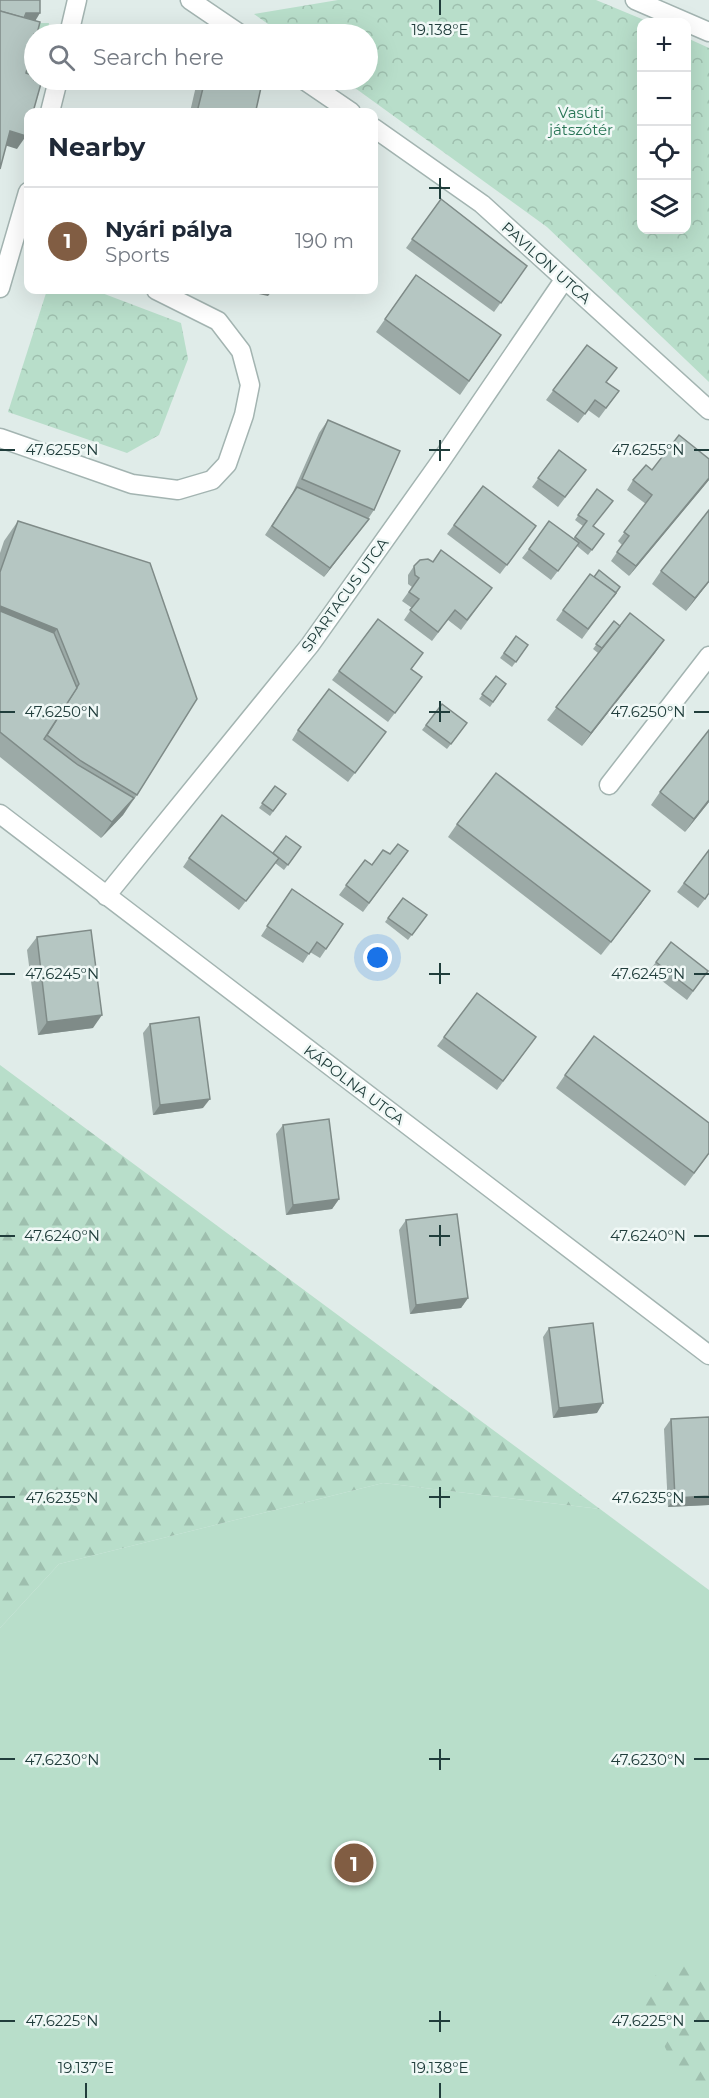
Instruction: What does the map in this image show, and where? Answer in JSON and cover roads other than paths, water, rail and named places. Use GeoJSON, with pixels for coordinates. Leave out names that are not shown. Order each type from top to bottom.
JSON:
{"type":"FeatureCollection","features":[{"type":"Feature","properties":{"kind":"street"},"geometry":{"type":"LineString","coordinates":[[71,24],[77,0]]}},
{"type":"Feature","properties":{"kind":"street"},"geometry":{"type":"LineString","coordinates":[[190,0],[225,24]]}},
{"type":"Feature","properties":{"kind":"street"},"geometry":{"type":"LineString","coordinates":[[635,0],[709,32]]}},
{"type":"Feature","properties":{"kind":"street"},"geometry":{"type":"LineString","coordinates":[[51,108],[56,90]]}},
{"type":"Feature","properties":{"kind":"street"},"geometry":{"type":"LineString","coordinates":[[319,90],[345,108]]}},
{"type":"Feature","properties":{"kind":"street","name":"PAVILON UTCA"},"geometry":{"type":"LineString","coordinates":[[378,131],[482,204],[709,410]]}},
{"type":"Feature","properties":{"kind":"street"},"geometry":{"type":"LineString","coordinates":[[0,288],[24,228]]}},
{"type":"Feature","properties":{"kind":"street","name":"SPARTACUS UTCA"},"geometry":{"type":"LineString","coordinates":[[106,896],[310,645],[438,465],[564,280]]}},
{"type":"Feature","properties":{"kind":"street"},"geometry":{"type":"LineString","coordinates":[[0,438],[132,484],[178,490],[212,480],[227,464],[244,415],[250,385],[241,351],[218,321],[164,294]]}},
{"type":"Feature","properties":{"kind":"street"},"geometry":{"type":"LineString","coordinates":[[609,785],[709,656]]}},
{"type":"Feature","properties":{"kind":"street","name":"KÁPOLNA UTCA"},"geometry":{"type":"LineString","coordinates":[[0,814],[709,1355]]}},
{"type":"Feature","properties":{"kind":"place","name":"Nyári pálya"},"geometry":{"type":"Point","coordinates":[354,1863]}},
{"type":"Feature","properties":{"kind":"park label","name":"Vasúti játszótér"},"geometry":{"type":"Point","coordinates":[581,122]}}]}
